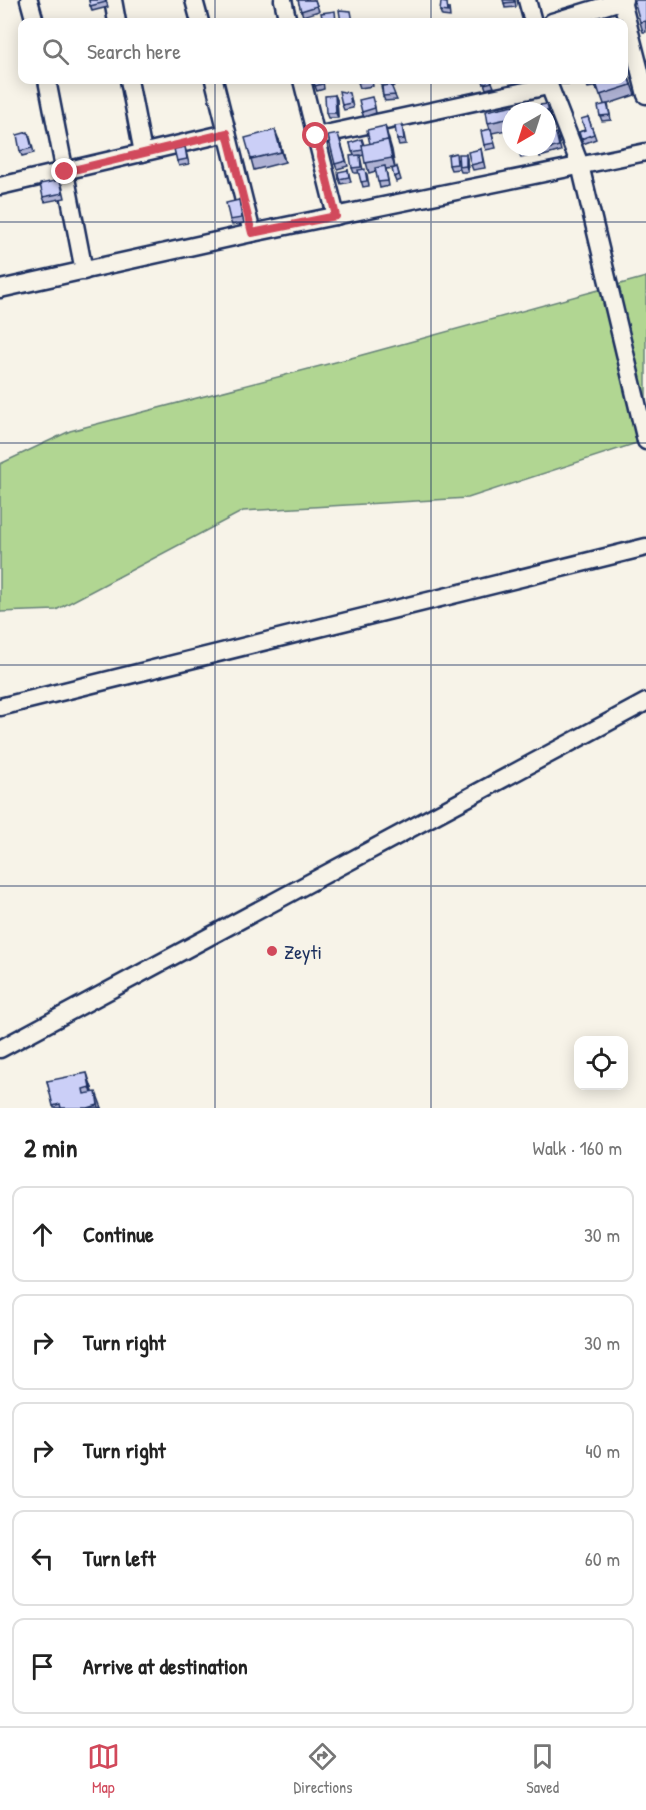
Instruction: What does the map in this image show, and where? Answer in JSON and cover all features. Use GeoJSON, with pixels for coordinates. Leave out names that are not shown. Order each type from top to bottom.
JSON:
{"type":"FeatureCollection","features":[{"type":"Feature","properties":{"kind":"street"},"geometry":{"type":"LineString","coordinates":[[29,0],[33,18]]}},
{"type":"Feature","properties":{"kind":"street"},"geometry":{"type":"LineString","coordinates":[[113,0],[116,18]]}},
{"type":"Feature","properties":{"kind":"street"},"geometry":{"type":"LineString","coordinates":[[194,0],[199,18]]}},
{"type":"Feature","properties":{"kind":"street"},"geometry":{"type":"LineString","coordinates":[[283,0],[287,18]]}},
{"type":"Feature","properties":{"kind":"street"},"geometry":{"type":"LineString","coordinates":[[528,0],[532,18]]}},
{"type":"Feature","properties":{"kind":"street"},"geometry":{"type":"LineString","coordinates":[[565,18],[623,0],[627,18]]}},
{"type":"Feature","properties":{"kind":"street"},"geometry":{"type":"LineString","coordinates":[[628,21],[646,95]]}},
{"type":"Feature","properties":{"kind":"street"},"geometry":{"type":"LineString","coordinates":[[48,84],[84,271]]}},
{"type":"Feature","properties":{"kind":"street"},"geometry":{"type":"LineString","coordinates":[[130,84],[143,153]]}},
{"type":"Feature","properties":{"kind":"street"},"geometry":{"type":"LineString","coordinates":[[215,84],[252,233]]}},
{"type":"Feature","properties":{"kind":"street"},"geometry":{"type":"LineString","coordinates":[[303,84],[336,216]]}},
{"type":"Feature","properties":{"kind":"street"},"geometry":{"type":"LineString","coordinates":[[316,136],[543,84]]}},
{"type":"Feature","properties":{"kind":"street"},"geometry":{"type":"LineString","coordinates":[[547,84],[580,165],[646,441]]}},
{"type":"Feature","properties":{"kind":"street"},"geometry":{"type":"LineString","coordinates":[[0,186],[227,133]]}},
{"type":"Feature","properties":{"kind":"street"},"geometry":{"type":"LineString","coordinates":[[0,289],[252,233],[646,152]]}},
{"type":"Feature","properties":{"kind":"street"},"geometry":{"type":"LineString","coordinates":[[0,707],[646,547]]}},
{"type":"Feature","properties":{"kind":"street"},"geometry":{"type":"LineString","coordinates":[[0,1049],[646,702]]}},
{"type":"Feature","properties":{"kind":"green space"},"geometry":{"type":"Polygon","coordinates":[[[646,277],[646,440],[468,498],[243,511],[56,610],[0,612],[0,464],[70,431],[351,358],[646,277]]]}},
{"type":"Feature","properties":{"kind":"building"},"geometry":{"type":"Polygon","coordinates":[[[89,0],[105,0],[106,2],[90,6],[89,0]]]}},
{"type":"Feature","properties":{"kind":"building"},"geometry":{"type":"Polygon","coordinates":[[[298,0],[315,0],[317,6],[301,11],[298,0]]]}},
{"type":"Feature","properties":{"kind":"building"},"geometry":{"type":"Polygon","coordinates":[[[503,0],[514,0],[514,2],[504,3],[503,0]]]}},
{"type":"Feature","properties":{"kind":"building"},"geometry":{"type":"Polygon","coordinates":[[[634,0],[646,0],[646,21],[640,22],[634,0]]]}},
{"type":"Feature","properties":{"kind":"building"},"geometry":{"type":"Polygon","coordinates":[[[441,2],[447,3],[448,12],[440,11],[441,2]]]}},
{"type":"Feature","properties":{"kind":"building"},"geometry":{"type":"Polygon","coordinates":[[[339,10],[351,11],[352,18],[340,18],[339,10]]]}},
{"type":"Feature","properties":{"kind":"building"},"geometry":{"type":"Polygon","coordinates":[[[335,11],[336,18],[322,18],[321,13],[335,11]]]}},
{"type":"Feature","properties":{"kind":"building"},"geometry":{"type":"Polygon","coordinates":[[[628,76],[631,85],[600,95],[596,84],[628,84],[628,76]]]}},
{"type":"Feature","properties":{"kind":"building"},"geometry":{"type":"Polygon","coordinates":[[[391,85],[395,95],[383,96],[382,86],[391,85]]]}},
{"type":"Feature","properties":{"kind":"building"},"geometry":{"type":"Polygon","coordinates":[[[339,91],[349,93],[351,103],[342,105],[339,91]]]}},
{"type":"Feature","properties":{"kind":"building"},"geometry":{"type":"Polygon","coordinates":[[[335,95],[336,113],[326,113],[325,96],[335,95]]]}},
{"type":"Feature","properties":{"kind":"building"},"geometry":{"type":"Polygon","coordinates":[[[372,97],[375,108],[362,112],[359,100],[372,97]]]}},
{"type":"Feature","properties":{"kind":"building"},"geometry":{"type":"Polygon","coordinates":[[[607,104],[610,115],[600,116],[598,106],[607,104]]]}},
{"type":"Feature","properties":{"kind":"building"},"geometry":{"type":"Polygon","coordinates":[[[502,108],[502,120],[488,123],[486,111],[502,108]]]}},
{"type":"Feature","properties":{"kind":"building"},"geometry":{"type":"Polygon","coordinates":[[[588,117],[594,134],[581,139],[579,132],[585,130],[581,119],[588,117]]]}},
{"type":"Feature","properties":{"kind":"building"},"geometry":{"type":"Polygon","coordinates":[[[402,125],[404,139],[397,140],[395,126],[402,125]]]}},
{"type":"Feature","properties":{"kind":"building"},"geometry":{"type":"Polygon","coordinates":[[[385,126],[389,144],[388,140],[370,144],[367,130],[385,126]]]}},
{"type":"Feature","properties":{"kind":"building"},"geometry":{"type":"Polygon","coordinates":[[[491,129],[494,143],[484,145],[481,131],[491,129]]]}},
{"type":"Feature","properties":{"kind":"building"},"geometry":{"type":"Polygon","coordinates":[[[275,130],[281,152],[251,159],[245,138],[275,130]]]}},
{"type":"Feature","properties":{"kind":"building"},"geometry":{"type":"Polygon","coordinates":[[[28,132],[32,148],[20,151],[17,135],[28,132]]]}},
{"type":"Feature","properties":{"kind":"building"},"geometry":{"type":"Polygon","coordinates":[[[338,134],[346,161],[335,164],[328,136],[338,134]]]}},
{"type":"Feature","properties":{"kind":"building"},"geometry":{"type":"Polygon","coordinates":[[[362,139],[363,150],[352,152],[350,143],[362,139]]]}},
{"type":"Feature","properties":{"kind":"building"},"geometry":{"type":"Polygon","coordinates":[[[388,140],[392,158],[365,163],[362,145],[388,140]]]}},
{"type":"Feature","properties":{"kind":"building"},"geometry":{"type":"Polygon","coordinates":[[[185,147],[187,159],[177,161],[174,149],[185,147]]]}},
{"type":"Feature","properties":{"kind":"building"},"geometry":{"type":"Polygon","coordinates":[[[481,149],[483,162],[471,165],[468,152],[481,149]]]}},
{"type":"Feature","properties":{"kind":"building"},"geometry":{"type":"Polygon","coordinates":[[[456,153],[457,164],[449,165],[448,155],[456,153]]]}},
{"type":"Feature","properties":{"kind":"building"},"geometry":{"type":"Polygon","coordinates":[[[458,154],[466,154],[466,166],[459,167],[458,154]]]}},
{"type":"Feature","properties":{"kind":"building"},"geometry":{"type":"Polygon","coordinates":[[[360,155],[361,167],[352,168],[350,156],[360,155]]]}},
{"type":"Feature","properties":{"kind":"building"},"geometry":{"type":"Polygon","coordinates":[[[385,166],[388,181],[378,182],[375,168],[385,166]]]}},
{"type":"Feature","properties":{"kind":"building"},"geometry":{"type":"Polygon","coordinates":[[[397,167],[399,175],[394,177],[392,169],[397,167]]]}},
{"type":"Feature","properties":{"kind":"building"},"geometry":{"type":"Polygon","coordinates":[[[365,169],[367,181],[361,182],[358,170],[365,169]]]}},
{"type":"Feature","properties":{"kind":"building"},"geometry":{"type":"Polygon","coordinates":[[[348,170],[349,177],[339,179],[338,172],[348,170]]]}},
{"type":"Feature","properties":{"kind":"building"},"geometry":{"type":"Polygon","coordinates":[[[60,180],[63,193],[43,197],[40,184],[60,180]]]}},
{"type":"Feature","properties":{"kind":"building"},"geometry":{"type":"Polygon","coordinates":[[[239,200],[242,218],[230,220],[226,203],[239,200]]]}},
{"type":"Feature","properties":{"kind":"building"},"geometry":{"type":"Polygon","coordinates":[[[87,1073],[90,1087],[83,1089],[84,1094],[96,1092],[98,1105],[88,1108],[61,1108],[60,1104],[53,1106],[47,1081],[87,1073]]]}},
{"type":"Feature","properties":{"kind":"place","name":"Zeyti"},"geometry":{"type":"Point","coordinates":[272,951]}},
{"type":"Feature","properties":{"kind":"route"},"geometry":{"type":"LineString","coordinates":[[65,172],[227,133],[252,233],[336,216],[316,136]]}}]}
